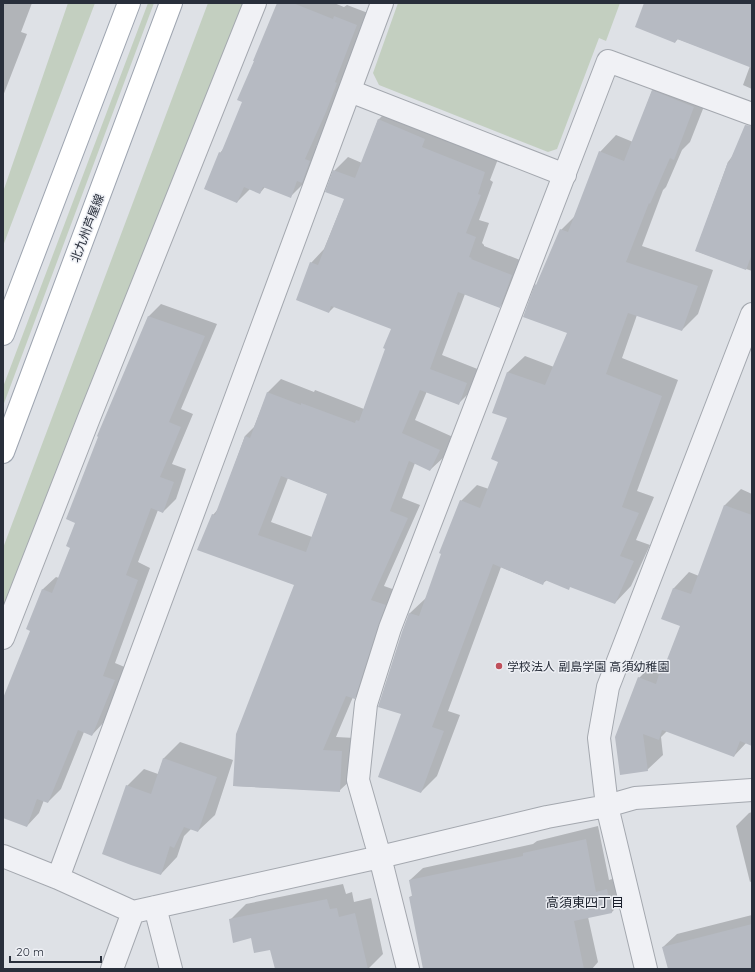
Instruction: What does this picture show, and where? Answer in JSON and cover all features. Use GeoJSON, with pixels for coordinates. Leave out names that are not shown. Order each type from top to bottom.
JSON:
{"type":"FeatureCollection","features":[{"type":"Feature","properties":{"kind":"main road"},"geometry":{"type":"LineString","coordinates":[[3,334],[129,3]]}},
{"type":"Feature","properties":{"kind":"main road","name":"北九州芦屋線"},"geometry":{"type":"LineString","coordinates":[[3,452],[171,3]]}},
{"type":"Feature","properties":{"kind":"street"},"geometry":{"type":"LineString","coordinates":[[3,638],[89,418],[255,3]]}},
{"type":"Feature","properties":{"kind":"street"},"geometry":{"type":"LineString","coordinates":[[58,878],[382,3]]}},
{"type":"Feature","properties":{"kind":"street"},"geometry":{"type":"LineString","coordinates":[[408,969],[380,857],[358,780],[366,704],[390,628],[608,61],[752,114]]}},
{"type":"Feature","properties":{"kind":"street"},"geometry":{"type":"LineString","coordinates":[[350,91],[564,175]]}},
{"type":"Feature","properties":{"kind":"street"},"geometry":{"type":"LineString","coordinates":[[646,969],[607,806],[599,738],[608,687],[752,314]]}},
{"type":"Feature","properties":{"kind":"street"},"geometry":{"type":"LineString","coordinates":[[3,856],[58,878],[133,912],[380,857],[547,817],[607,806],[635,798],[752,790]]}},
{"type":"Feature","properties":{"kind":"street"},"geometry":{"type":"LineString","coordinates":[[155,907],[171,969]]}},
{"type":"Feature","properties":{"kind":"street"},"geometry":{"type":"LineString","coordinates":[[112,969],[133,912]]}},
{"type":"Feature","properties":{"kind":"green space"},"geometry":{"type":"Polygon","coordinates":[[[68,3],[95,3],[3,246],[3,192],[68,3]]]}},
{"type":"Feature","properties":{"kind":"green space"},"geometry":{"type":"Polygon","coordinates":[[[148,3],[154,3],[3,406],[3,387],[148,3]]]}},
{"type":"Feature","properties":{"kind":"green space"},"geometry":{"type":"Polygon","coordinates":[[[208,3],[246,3],[3,613],[3,548],[208,3]]]}},
{"type":"Feature","properties":{"kind":"green space"},"geometry":{"type":"Polygon","coordinates":[[[398,3],[620,3],[606,41],[599,38],[557,149],[548,152],[379,85],[373,73],[398,3]]]}},
{"type":"Feature","properties":{"kind":"building"},"geometry":{"type":"Polygon","coordinates":[[[277,3],[293,3],[333,19],[334,16],[357,25],[335,82],[337,83],[326,112],[305,159],[310,161],[302,183],[297,181],[291,198],[263,187],[260,194],[244,187],[237,203],[204,189],[242,102],[237,100],[277,3]]]}},
{"type":"Feature","properties":{"kind":"building"},"geometry":{"type":"Polygon","coordinates":[[[644,3],[752,3],[752,68],[677,39],[675,43],[635,27],[644,3]]]}},
{"type":"Feature","properties":{"kind":"building"},"geometry":{"type":"Polygon","coordinates":[[[652,90],[694,107],[674,160],[670,158],[650,204],[649,203],[626,262],[698,286],[682,331],[628,313],[606,374],[662,396],[622,507],[639,513],[620,556],[634,561],[615,604],[570,587],[569,590],[545,580],[543,585],[493,564],[432,727],[444,731],[421,793],[378,777],[401,714],[378,707],[402,632],[409,613],[419,616],[441,554],[439,553],[460,500],[480,508],[498,462],[491,459],[507,418],[492,413],[507,372],[545,385],[567,333],[523,317],[535,284],[536,285],[560,229],[568,232],[599,151],[624,161],[652,90]]]}},
{"type":"Feature","properties":{"kind":"building"},"geometry":{"type":"Polygon","coordinates":[[[378,119],[425,139],[422,147],[485,172],[478,194],[481,195],[466,233],[476,237],[469,257],[512,275],[500,308],[458,292],[430,369],[467,383],[459,405],[420,390],[402,433],[440,450],[430,471],[409,461],[390,511],[408,518],[371,600],[386,605],[355,699],[346,696],[323,750],[342,751],[340,792],[233,786],[236,734],[294,585],[197,550],[212,514],[215,515],[245,436],[250,438],[267,392],[355,423],[356,420],[359,421],[385,349],[383,348],[391,329],[331,306],[329,313],[296,300],[310,262],[318,265],[344,199],[325,192],[333,170],[355,178],[378,119]],[[281,476],[258,535],[306,552],[327,494],[281,476]]]}},
{"type":"Feature","properties":{"kind":"building"},"geometry":{"type":"Polygon","coordinates":[[[745,125],[752,126],[752,254],[746,270],[695,251],[728,162],[729,163],[745,125]]]}},
{"type":"Feature","properties":{"kind":"building"},"geometry":{"type":"Polygon","coordinates":[[[148,316],[205,336],[169,422],[181,427],[160,477],[174,482],[163,513],[151,508],[126,575],[138,580],[103,676],[115,680],[92,736],[78,730],[48,803],[37,799],[27,827],[3,818],[3,698],[30,631],[26,629],[42,589],[52,593],[70,548],[66,546],[75,523],[66,519],[98,437],[97,436],[148,316]]]}},
{"type":"Feature","properties":{"kind":"building"},"geometry":{"type":"Polygon","coordinates":[[[724,505],[752,515],[752,746],[740,741],[734,757],[662,730],[659,740],[643,734],[648,771],[620,775],[615,737],[638,677],[656,684],[659,674],[661,675],[680,626],[661,619],[673,588],[691,594],[724,505]]]}},
{"type":"Feature","properties":{"kind":"building"},"geometry":{"type":"Polygon","coordinates":[[[163,758],[217,777],[198,832],[184,827],[174,848],[170,846],[161,875],[102,854],[126,785],[151,794],[163,758]]]}},
{"type":"Feature","properties":{"kind":"building"},"geometry":{"type":"Polygon","coordinates":[[[586,839],[596,892],[607,889],[612,913],[574,921],[584,969],[423,969],[409,897],[412,896],[409,880],[523,856],[523,853],[586,839]]]}},
{"type":"Feature","properties":{"kind":"building"},"geometry":{"type":"Polygon","coordinates":[[[327,899],[330,909],[337,908],[339,917],[355,913],[368,969],[275,969],[270,950],[254,953],[251,938],[233,943],[229,919],[327,899]]]}},
{"type":"Feature","properties":{"kind":"building"},"geometry":{"type":"Polygon","coordinates":[[[752,924],[752,969],[668,969],[662,947],[752,924]]]}},
{"type":"Feature","properties":{"kind":"place","name":"学校法人 副島学園 高須幼稚園"},"geometry":{"type":"Point","coordinates":[499,666]}},
{"type":"Feature","properties":{"kind":"district","name":"高須東四丁目"},"geometry":{"type":"Point","coordinates":[585,902]}}]}
